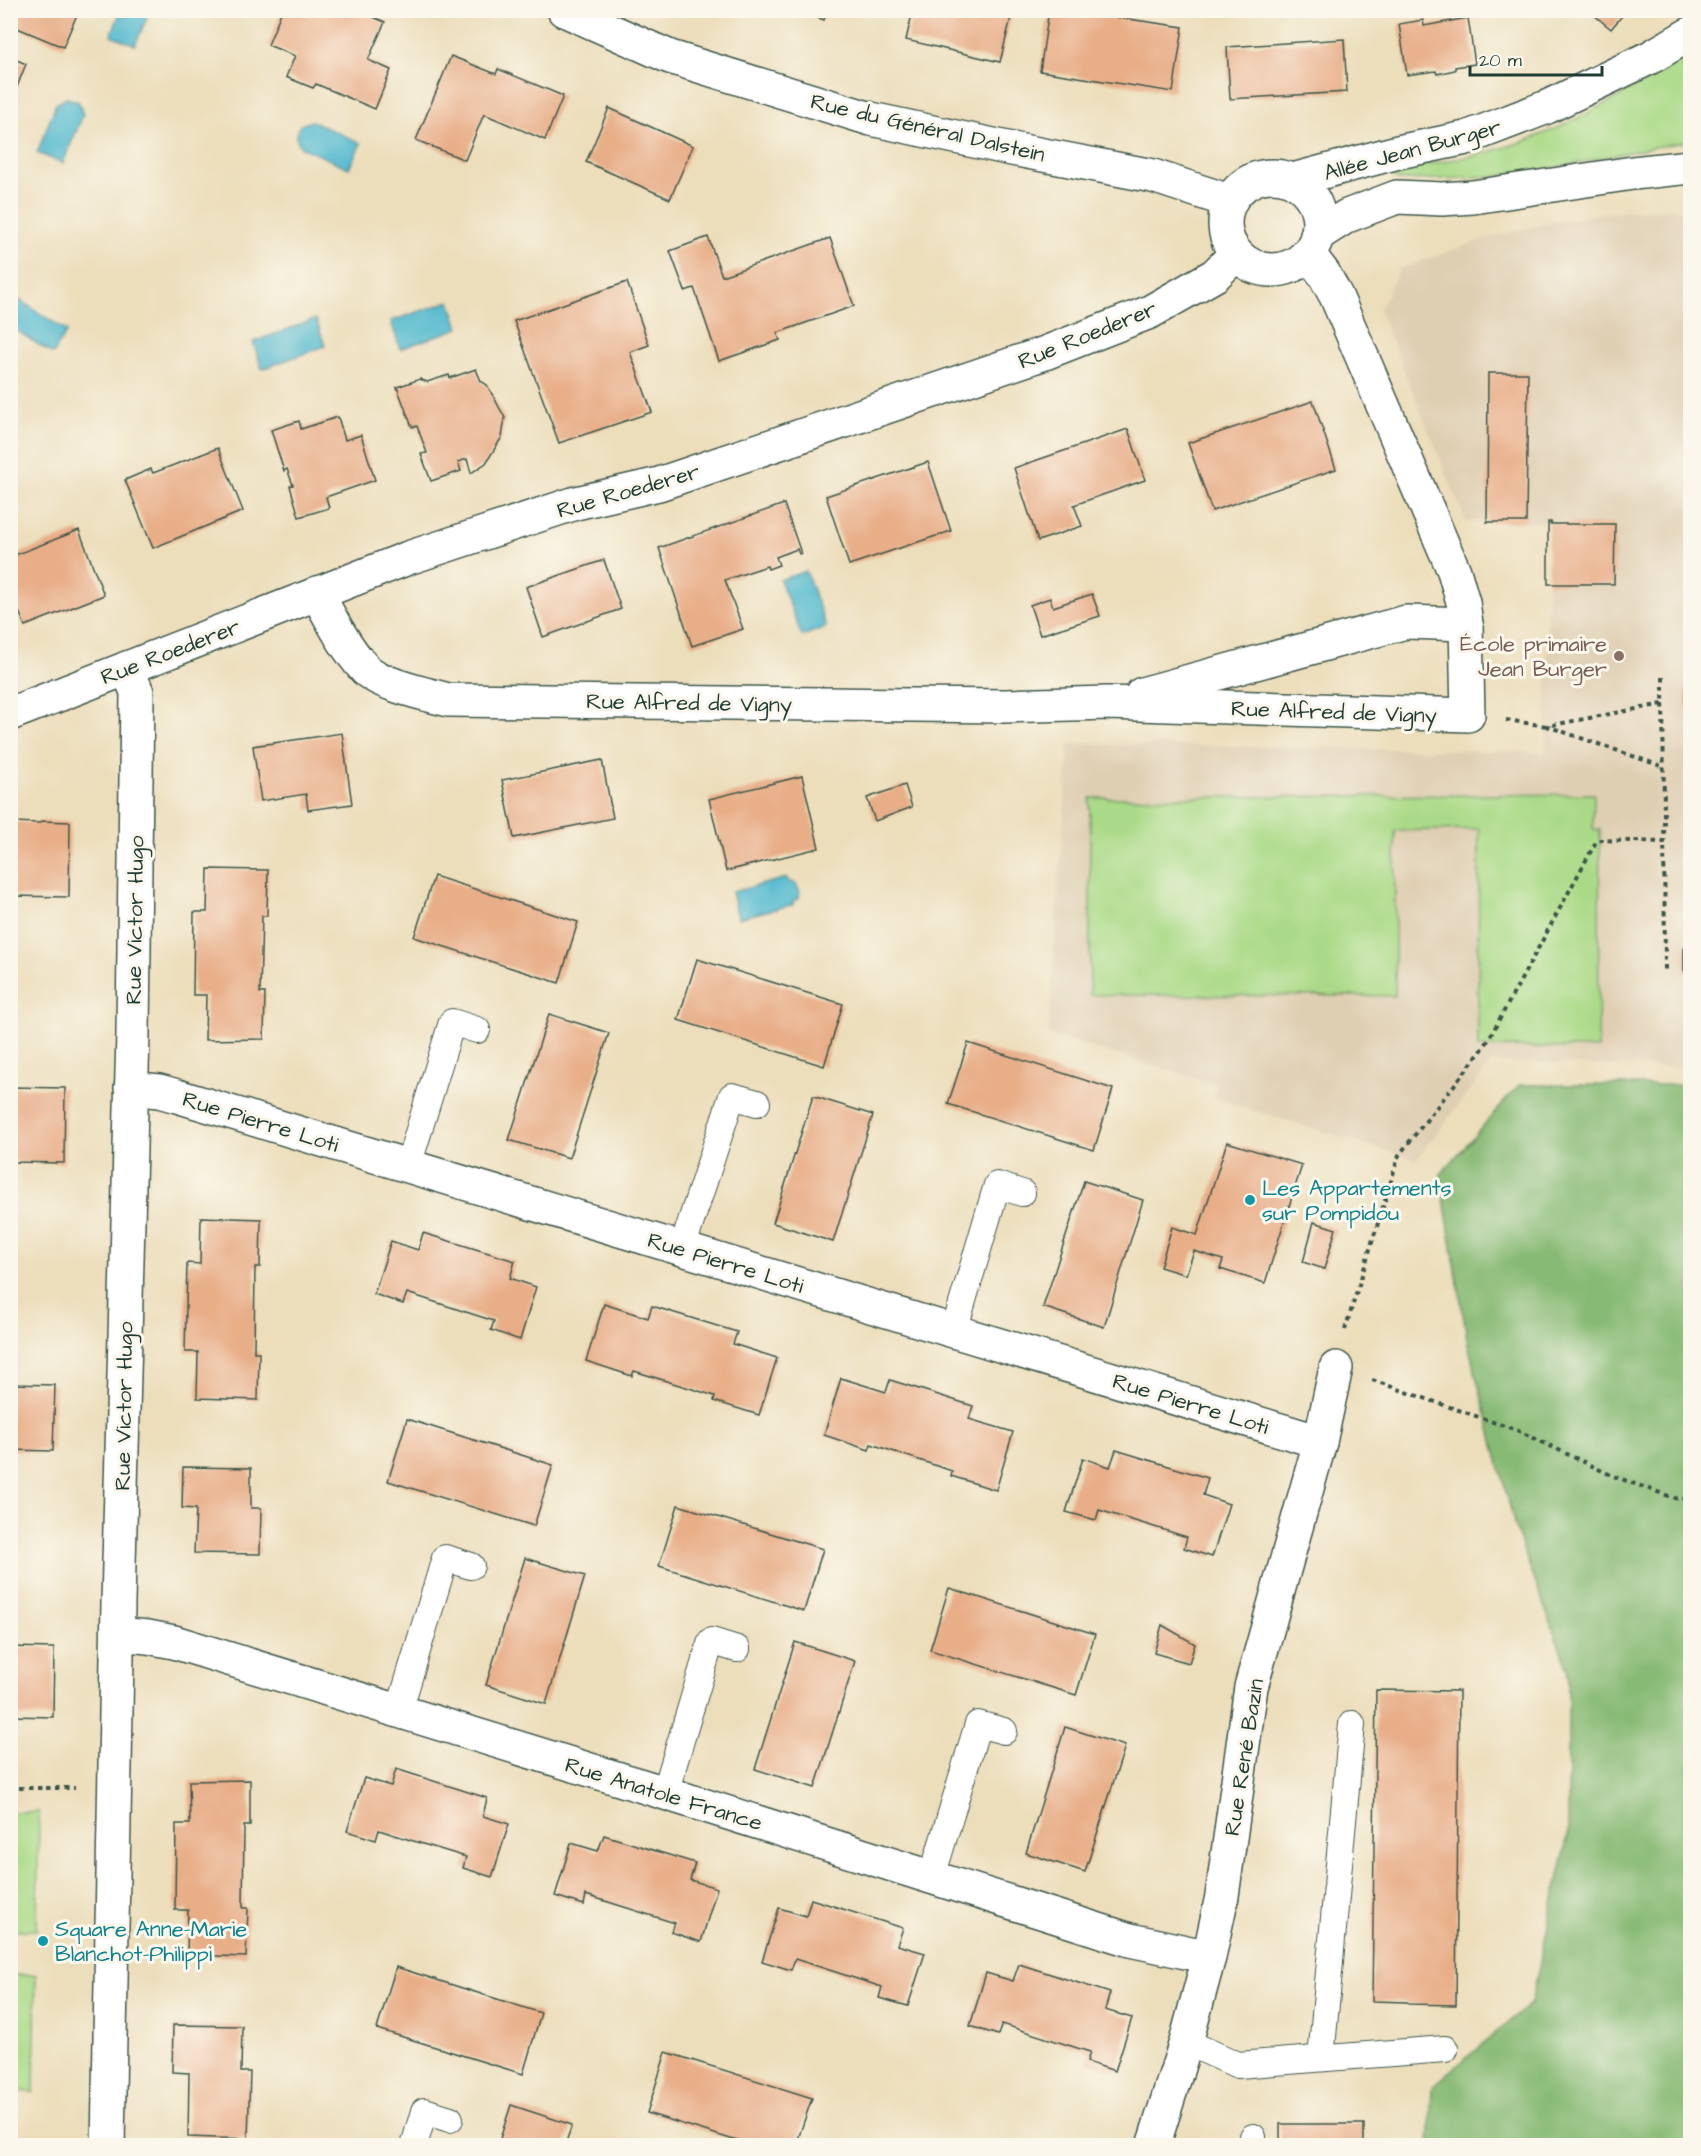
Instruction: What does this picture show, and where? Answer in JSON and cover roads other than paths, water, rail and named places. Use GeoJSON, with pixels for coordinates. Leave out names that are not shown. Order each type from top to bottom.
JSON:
{"type":"FeatureCollection","features":[{"type":"Feature","properties":{"kind":"street","name":"Rue du Général Dalstein"},"geometry":{"type":"LineString","coordinates":[[564,10],[670,57],[871,118],[1012,149],[1153,176],[1229,201]]}},
{"type":"Feature","properties":{"kind":"street","name":"Allée Jean Burger"},"geometry":{"type":"LineString","coordinates":[[1293,180],[1398,152],[1466,138],[1546,107],[1651,57],[1690,34]]}},
{"type":"Feature","properties":{"kind":"street","name":"Allée Jean Burger"},"geometry":{"type":"LineString","coordinates":[[1313,244],[1347,216],[1397,197],[1442,199],[1473,197],[1633,173],[1690,167]]}},
{"type":"Feature","properties":{"kind":"street"},"geometry":{"type":"LineString","coordinates":[[1275,175],[1293,180],[1306,190],[1315,203],[1318,219],[1313,244],[1295,263],[1280,269],[1263,269],[1248,264],[1236,254],[1227,237],[1224,219],[1229,201],[1241,187],[1257,178],[1275,175]]}},
{"type":"Feature","properties":{"kind":"street","name":"Rue Alfred de Vigny"},"geometry":{"type":"LineString","coordinates":[[317,593],[339,633],[367,670],[402,689],[448,700],[1004,706],[1108,703],[1468,715],[1466,624],[1463,602],[1449,560],[1313,244]]}},
{"type":"Feature","properties":{"kind":"street","name":"Rue Roederer"},"geometry":{"type":"LineString","coordinates":[[10,714],[408,558],[576,502],[659,484],[1045,353],[1150,312],[1215,275],[1236,254]]}},
{"type":"Feature","properties":{"kind":"street","name":"Rue Alfred de Vigny"},"geometry":{"type":"LineString","coordinates":[[1108,703],[1406,622],[1466,624]]}},
{"type":"Feature","properties":{"kind":"street","name":"Rue Victor Hugo"},"geometry":{"type":"LineString","coordinates":[[108,2145],[131,1088],[137,692],[127,668]]}},
{"type":"Feature","properties":{"kind":"street","name":"Rue Pierre Loti"},"geometry":{"type":"LineString","coordinates":[[131,1088],[159,1091],[1320,1442]]}},
{"type":"Feature","properties":{"kind":"street","name":"Rue René Bazin"},"geometry":{"type":"LineString","coordinates":[[1153,2145],[1186,2042],[1209,1957],[1222,1896],[1251,1687],[1320,1442],[1336,1368]]}},
{"type":"Feature","properties":{"kind":"street","name":"Rue Anatole France"},"geometry":{"type":"LineString","coordinates":[[118,1634],[174,1642],[665,1792],[1131,1940],[1209,1957]]}},
{"type":"Feature","properties":{"kind":"lane"},"geometry":{"type":"LineString","coordinates":[[408,1166],[452,1022],[477,1029]]}},
{"type":"Feature","properties":{"kind":"lane"},"geometry":{"type":"LineString","coordinates":[[682,1249],[732,1096],[757,1103]]}},
{"type":"Feature","properties":{"kind":"lane"},"geometry":{"type":"LineString","coordinates":[[954,1332],[997,1185],[1022,1193]]}},
{"type":"Feature","properties":{"kind":"lane"},"geometry":{"type":"LineString","coordinates":[[399,1711],[446,1558],[471,1566]]}},
{"type":"Feature","properties":{"kind":"lane"},"geometry":{"type":"LineString","coordinates":[[665,1792],[711,1641],[737,1648]]}},
{"type":"Feature","properties":{"kind":"lane"},"geometry":{"type":"LineString","coordinates":[[932,1877],[978,1724],[1004,1731]]}},
{"type":"Feature","properties":{"kind":"lane"},"geometry":{"type":"LineString","coordinates":[[1321,2058],[1352,1724]]}},
{"type":"Feature","properties":{"kind":"lane"},"geometry":{"type":"LineString","coordinates":[[1186,2042],[1238,2065],[1445,2049]]}},
{"type":"Feature","properties":{"kind":"lane"},"geometry":{"type":"LineString","coordinates":[[414,2145],[424,2111],[450,2119]]}},
{"type":"Feature","properties":{"kind":"water"},"geometry":{"type":"Polygon","coordinates":[[[121,11],[150,11],[135,45],[111,35],[121,11]]]}},
{"type":"Feature","properties":{"kind":"water"},"geometry":{"type":"Polygon","coordinates":[[[67,98],[79,102],[83,115],[63,163],[37,153],[56,104],[67,98]]]}},
{"type":"Feature","properties":{"kind":"water"},"geometry":{"type":"Polygon","coordinates":[[[312,121],[361,143],[349,168],[300,147],[296,136],[300,125],[312,121]]]}},
{"type":"Feature","properties":{"kind":"water"},"geometry":{"type":"Polygon","coordinates":[[[16,298],[67,331],[53,354],[11,327],[11,307],[16,298]]]}},
{"type":"Feature","properties":{"kind":"water"},"geometry":{"type":"Polygon","coordinates":[[[450,301],[459,328],[400,349],[391,321],[450,301]]]}},
{"type":"Feature","properties":{"kind":"water"},"geometry":{"type":"Polygon","coordinates":[[[316,319],[325,346],[262,369],[253,342],[316,319]]]}},
{"type":"Feature","properties":{"kind":"water"},"geometry":{"type":"Polygon","coordinates":[[[806,571],[826,627],[802,636],[780,580],[806,571]]]}},
{"type":"Feature","properties":{"kind":"water"},"geometry":{"type":"Polygon","coordinates":[[[787,878],[788,881],[796,884],[800,892],[793,905],[738,918],[732,892],[787,878]]]}},
{"type":"Feature","properties":{"kind":"place","name":"École primaire Jean Burger"},"geometry":{"type":"Point","coordinates":[1619,656]}},
{"type":"Feature","properties":{"kind":"place","name":"Les Appartements sur Pompidou"},"geometry":{"type":"Point","coordinates":[1250,1200]}},
{"type":"Feature","properties":{"kind":"place","name":"Square Anne-Marie Blanchot-Philippi"},"geometry":{"type":"Point","coordinates":[43,1941]}}]}
